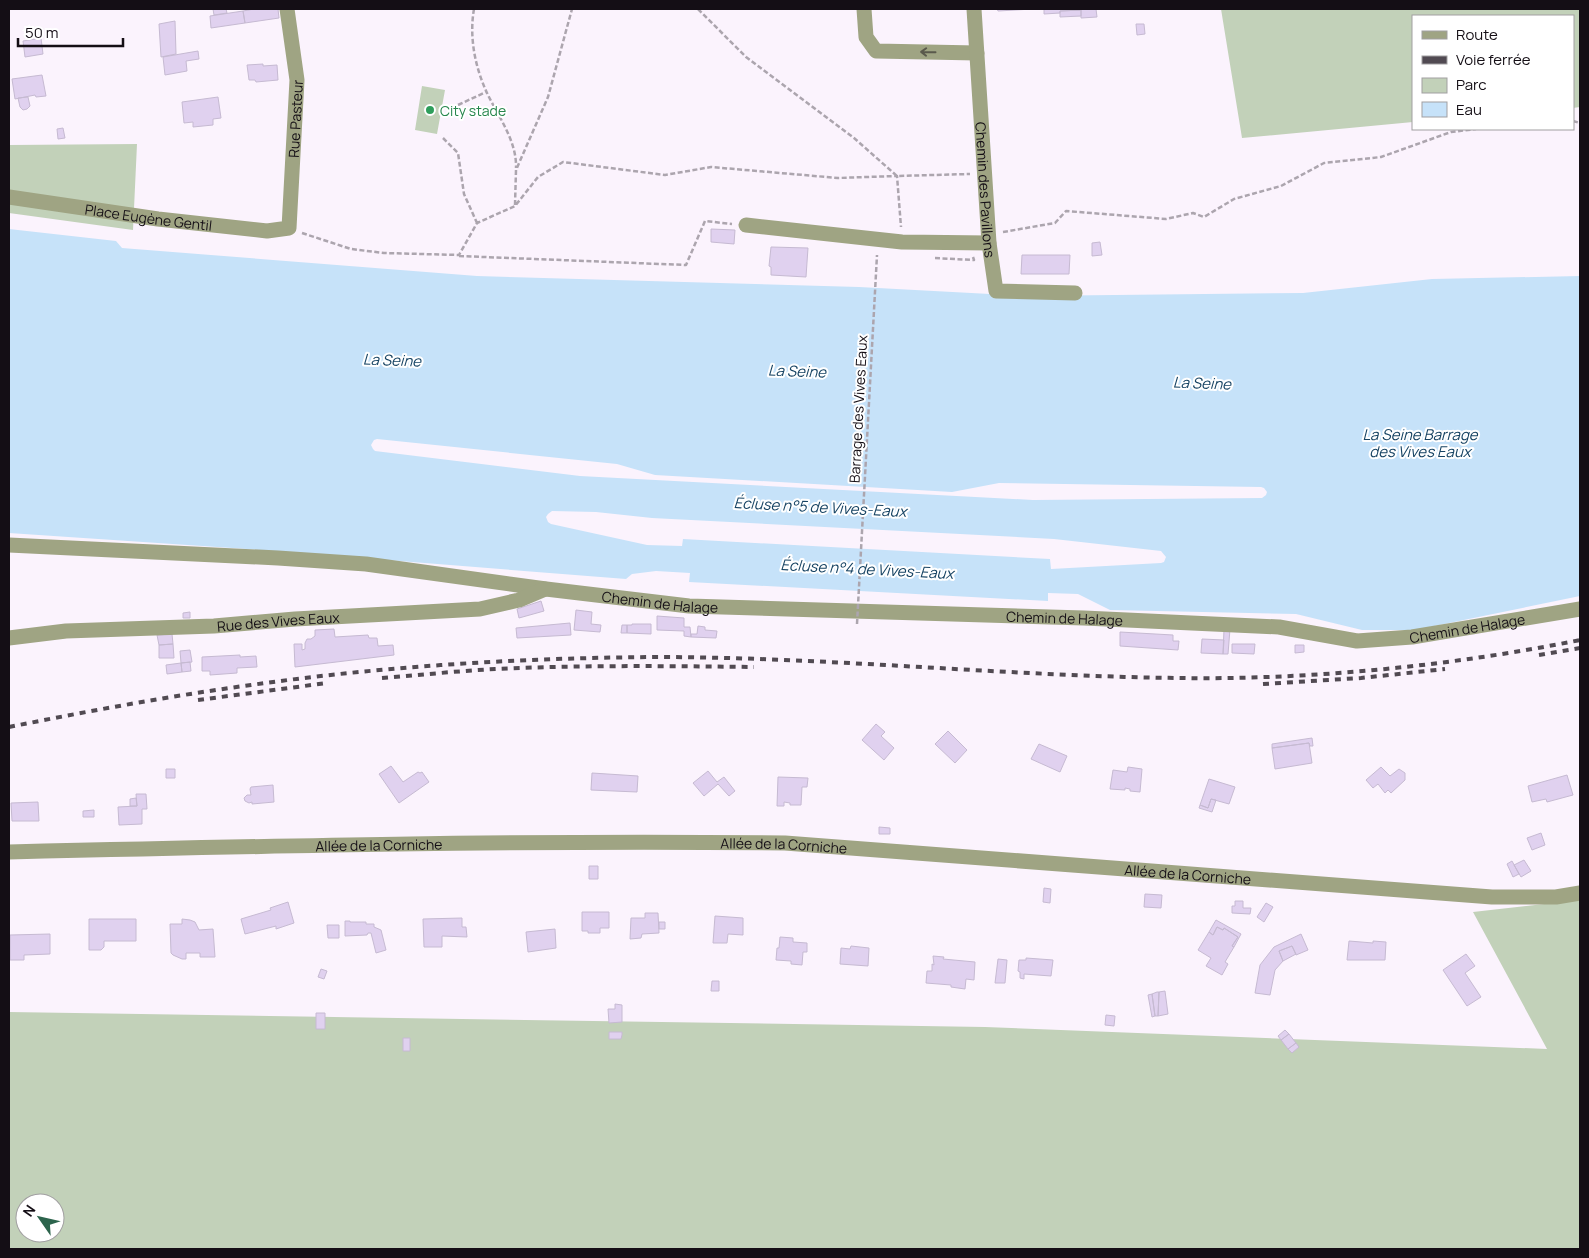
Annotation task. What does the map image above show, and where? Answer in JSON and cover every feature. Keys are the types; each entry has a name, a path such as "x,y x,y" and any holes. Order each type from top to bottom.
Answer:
{"street":[{"name":"Rue Pasteur","path":"287,9 297,80 289,228"},
{"path":"864,9 866,37 876,51 977,53"},
{"name":"Chemin des Pavillons","path":"974,9 989,238 996,291 1075,293"},
{"name":"Place Eugène Gentil","path":"9,198 158,219 267,231 289,228"},
{"path":"746,225 902,242 989,238"},
{"name":"Chemin de Halage","path":"9,545 366,564 546,589 689,606 1074,618 1279,627 1356,641 1412,637 1580,609"},
{"name":"Rue des Vives Eaux","path":"9,638 66,631 214,626 295,619 480,609 519,600 546,589"},
{"name":"Allée de la Corniche","path":"9,852 292,845 785,843 1492,897 1556,897 1580,893"}],"path":[{"path":"474,9 472,37 476,61 486,92 499,115 516,158 515,206"},
{"path":"516,170 548,97 572,9"},
{"path":"698,9 746,57 854,138 897,176 902,242"},
{"path":"458,105 486,92"},
{"path":"989,238 1056,223 1066,211 1166,219 1193,213 1204,216 1234,198 1281,186 1324,163 1381,157 1451,132 1468,130"},
{"path":"443,138 458,153 464,194 478,223"},
{"path":"459,256 478,223 515,206 538,177 562,162 665,176 711,167 838,178 985,174"},
{"path":"289,228 351,249 384,253 686,265 705,221 746,225"},
{"name":"Barrage des Vives Eaux","path":"857,624 877,255"}],"green space":[{"path":"1221,9 1580,9 1580,107 1574,108 1574,15 1412,15 1412,122 1242,138"},
{"name":"City stade","path":"422,86 445,90 437,134 415,130"},
{"path":"137,144 133,230 9,213 9,145"},
{"path":"1580,900 1580,1249 9,1249 9,1012 985,1027 1547,1049 1473,912"}],"water":[{"name":"La Seine Barrage des Vives Eaux","path":"9,229 116,241 122,248 477,276 859,287 1025,296 1303,293 1432,279 1580,276 1580,596 1415,630 1362,630 1296,614 1110,610 1078,594 1048,593 1048,601 689,582 690,573 656,571 632,574 626,579 247,549 9,533","holes":["377,439 617,464 655,475 952,492 999,483 1261,487 1267,492 1262,498 1033,500 580,476 375,451 371,445","552,511 1054,539 1161,551 1166,557 1164,562 1161,563 1051,569 1050,559 683,539 682,546 647,545 551,524 546,517"]}],"building":[{"path":"213,9 226,9 227,13 214,15"},
{"path":"278,9 279,18 245,23 243,11"},
{"path":"997,9 1033,9 998,11"},
{"path":"1044,9 1081,9 1081,10 1044,14"},
{"path":"1081,9 1096,9 1097,17 1081,18"},
{"path":"1081,10 1081,16 1060,17 1060,11"},
{"path":"243,11 245,23 211,28 210,16"},
{"path":"175,21 176,54 161,57 159,24"},
{"path":"1136,24 1144,24 1145,34 1137,35"},
{"path":"41,38 43,54 25,57 23,41"},
{"path":"198,51 199,59 186,61 187,71 165,75 163,57"},
{"path":"263,64 263,66 277,65 278,80 256,82 255,80 249,80 247,65"},
{"path":"42,75 46,96 36,97 35,95 15,99 12,79"},
{"path":"28,97 30,106 23,110 20,107 18,98"},
{"path":"218,97 221,118 213,119 213,125 193,127 193,122 184,123 182,102"},
{"path":"63,128 65,138 58,139 57,129"},
{"path":"711,229 735,230 734,244 711,242"},
{"path":"1100,242 1102,255 1092,256 1092,243"},
{"path":"771,247 808,248 806,277 771,275 771,267 769,266"},
{"path":"1022,255 1070,255 1069,274 1021,274"},
{"path":"541,601 544,611 519,618 517,609"},
{"path":"576,610 592,612 591,624 601,625 600,632 574,630"},
{"path":"190,612 190,618 183,618 183,613"},
{"path":"657,616 684,618 684,627 690,627 691,637 684,636 684,631 657,630"},
{"path":"570,623 571,635 517,638 516,628"},
{"path":"651,624 651,634 627,633 627,625"},
{"path":"622,625 627,625 627,633 621,633"},
{"path":"698,626 705,627 705,630 717,631 716,638 691,637 691,634 697,634"},
{"path":"334,629 335,637 368,635 369,638 377,638 378,646 393,645 394,655 295,667 294,644 302,644 302,650 305,649 307,639 315,636 315,630"},
{"path":"1224,629 1230,629 1228,654 1223,654"},
{"path":"1120,632 1173,635 1173,641 1179,641 1178,650 1120,646"},
{"path":"172,634 173,644 159,645 157,635"},
{"path":"1202,639 1224,640 1223,654 1201,653"},
{"path":"173,644 174,658 159,658 159,645"},
{"path":"1232,644 1255,644 1254,654 1232,653"},
{"path":"1295,645 1304,645 1304,652 1295,653"},
{"path":"190,650 192,662 181,663 180,651"},
{"path":"240,655 240,657 256,656 257,667 237,668 237,673 210,675 210,671 202,671 202,657"},
{"path":"190,662 191,671 182,672 181,663"},
{"path":"181,663 182,672 167,674 166,665"},
{"path":"876,724 885,732 881,736 894,748 884,760 862,740"},
{"path":"948,731 967,750 955,763 935,744"},
{"path":"1312,738 1313,746 1310,746 1309,743 1272,748 1272,744"},
{"path":"1309,743 1312,763 1275,769 1272,748"},
{"path":"1039,744 1067,756 1060,772 1031,759"},
{"path":"391,766 403,782 418,772 422,772 429,782 399,803 379,774"},
{"path":"1128,767 1142,769 1140,792 1130,791 1130,789 1125,788 1125,790 1110,789 1113,770 1127,772"},
{"path":"1381,767 1390,776 1399,769 1405,773 1405,780 1391,793 1388,790 1385,793 1378,784 1373,788 1366,780"},
{"path":"166,769 175,769 175,778 166,778"},
{"path":"708,771 717,782 724,777 735,791 729,796 718,784 704,796 693,783"},
{"path":"592,773 638,776 637,792 591,790"},
{"path":"1567,775 1573,795 1547,802 1546,799 1532,802 1528,786"},
{"path":"778,777 808,778 807,787 802,787 801,805 790,805 790,803 784,802 784,806 777,806"},
{"path":"1209,779 1235,787 1229,804 1211,799 1208,808 1200,805"},
{"path":"273,785 274,802 252,804 252,802 245,801 244,798 247,795 251,795 251,787"},
{"path":"136,794 146,794 147,809 142,809 142,824 119,825 118,807 137,806"},
{"path":"136,798 137,806 130,806 130,799"},
{"path":"1211,799 1216,800 1212,812 1199,808 1200,805 1208,808"},
{"path":"38,802 39,821 12,821 11,803"},
{"path":"94,810 94,817 83,817 83,811"},
{"path":"879,827 890,828 890,834 879,834"},
{"path":"1541,833 1545,845 1532,850 1527,838"},
{"path":"1524,860 1531,871 1521,877 1514,865"},
{"path":"1512,861 1519,874 1513,877 1507,864"},
{"path":"589,866 598,866 598,879 589,879"},
{"path":"1044,888 1051,889 1050,903 1043,902"},
{"path":"1145,894 1162,895 1161,908 1144,907"},
{"path":"1235,901 1243,901 1243,908 1251,908 1250,914 1232,913 1232,906 1235,906"},
{"path":"288,902 294,923 276,929 276,926 245,934 241,919 271,910 270,908"},
{"path":"1266,903 1273,907 1264,922 1257,917"},
{"path":"582,912 609,912 609,928 600,928 600,933 582,931"},
{"path":"645,913 658,913 659,933 642,934 641,938 630,939 631,918 645,918"},
{"path":"715,916 743,918 743,935 728,934 727,943 713,943"},
{"path":"462,918 462,927 466,927 467,937 442,936 442,947 424,947 423,919"},
{"path":"89,919 136,919 136,941 104,941 104,947 101,950 89,950"},
{"path":"182,919 195,922 199,930 213,929 215,957 200,957 200,953 186,953 186,959 182,959 171,953 170,924 182,924"},
{"path":"1216,920 1241,934 1234,947 1232,946 1238,937 1224,928 1223,930 1217,927 1213,935 1209,932"},
{"path":"345,921 374,924 374,927 381,930 386,950 376,953 371,933 367,935 345,936"},
{"path":"659,922 665,922 665,929 659,929"},
{"path":"327,925 339,925 339,938 328,938"},
{"path":"1217,927 1223,930 1224,928 1238,937 1225,962 1228,964 1222,975 1206,966 1211,958 1198,950 1209,932 1213,935"},
{"path":"555,929 556,948 528,952 526,932"},
{"path":"50,934 50,954 24,955 24,960 10,960 10,935"},
{"path":"1301,934 1308,950 1296,955 1292,946 1279,951 1283,961 1275,970 1270,995 1255,993 1260,965 1274,947"},
{"path":"780,937 793,938 793,942 807,943 807,952 803,952 802,965 791,964 791,961 776,960"},
{"path":"1349,941 1386,942 1385,960 1347,960"},
{"path":"851,946 869,948 868,966 840,964 841,948 850,949"},
{"path":"1292,946 1296,954 1283,961 1279,951"},
{"path":"1466,954 1475,966 1465,973 1481,997 1467,1006 1443,970"},
{"path":"933,956 944,957 943,959 975,962 974,980 966,979 965,989 951,987 951,985 926,983 927,971 932,971 932,964 934,965"},
{"path":"1026,958 1053,960 1051,976 1024,974 1024,979 1020,978 1020,972 1018,971 1019,960 1026,960"},
{"path":"998,959 1007,960 1005,983 995,983"},
{"path":"321,969 327,971 324,979 318,977"},
{"path":"712,981 719,981 719,991 711,991"},
{"path":"1165,991 1168,1014 1158,1016 1159,992"},
{"path":"1159,992 1158,1016 1155,1016 1152,994"},
{"path":"1152,994 1155,1016 1152,1017 1148,995"},
{"path":"615,1004 622,1005 622,1022 609,1023 608,1009 615,1009"},
{"path":"316,1013 325,1013 325,1029 316,1029"},
{"path":"1106,1015 1115,1016 1114,1026 1105,1025"},
{"path":"1285,1030 1289,1034 1281,1040 1278,1036"},
{"path":"609,1032 622,1032 621,1039 609,1039"},
{"path":"1289,1034 1296,1043 1288,1049 1281,1040"},
{"path":"403,1038 410,1038 410,1051 403,1051"},
{"path":"1296,1043 1299,1047 1292,1053 1288,1049"}],"railway":[{"path":"9,727 130,704 301,678 503,661 655,657 720,658 1112,677 1228,678 1278,677 1380,670 1481,657 1580,640"},
{"path":"1539,655 1580,648"},
{"path":"382,678 528,668 625,666 754,667"},
{"path":"1263,684 1361,678 1445,669"},
{"path":"198,700 327,683"}],"place":[{"name":"City stade","path":"430,110"}],"water label":[{"name":"La Seine","path":"392,360"},
{"name":"La Seine","path":"797,371"},
{"name":"La Seine","path":"1202,383"},
{"name":"Écluse n°5 de Vives-Eaux","path":"820,507"},
{"name":"Écluse n°4 de Vives-Eaux","path":"867,569"}]}
